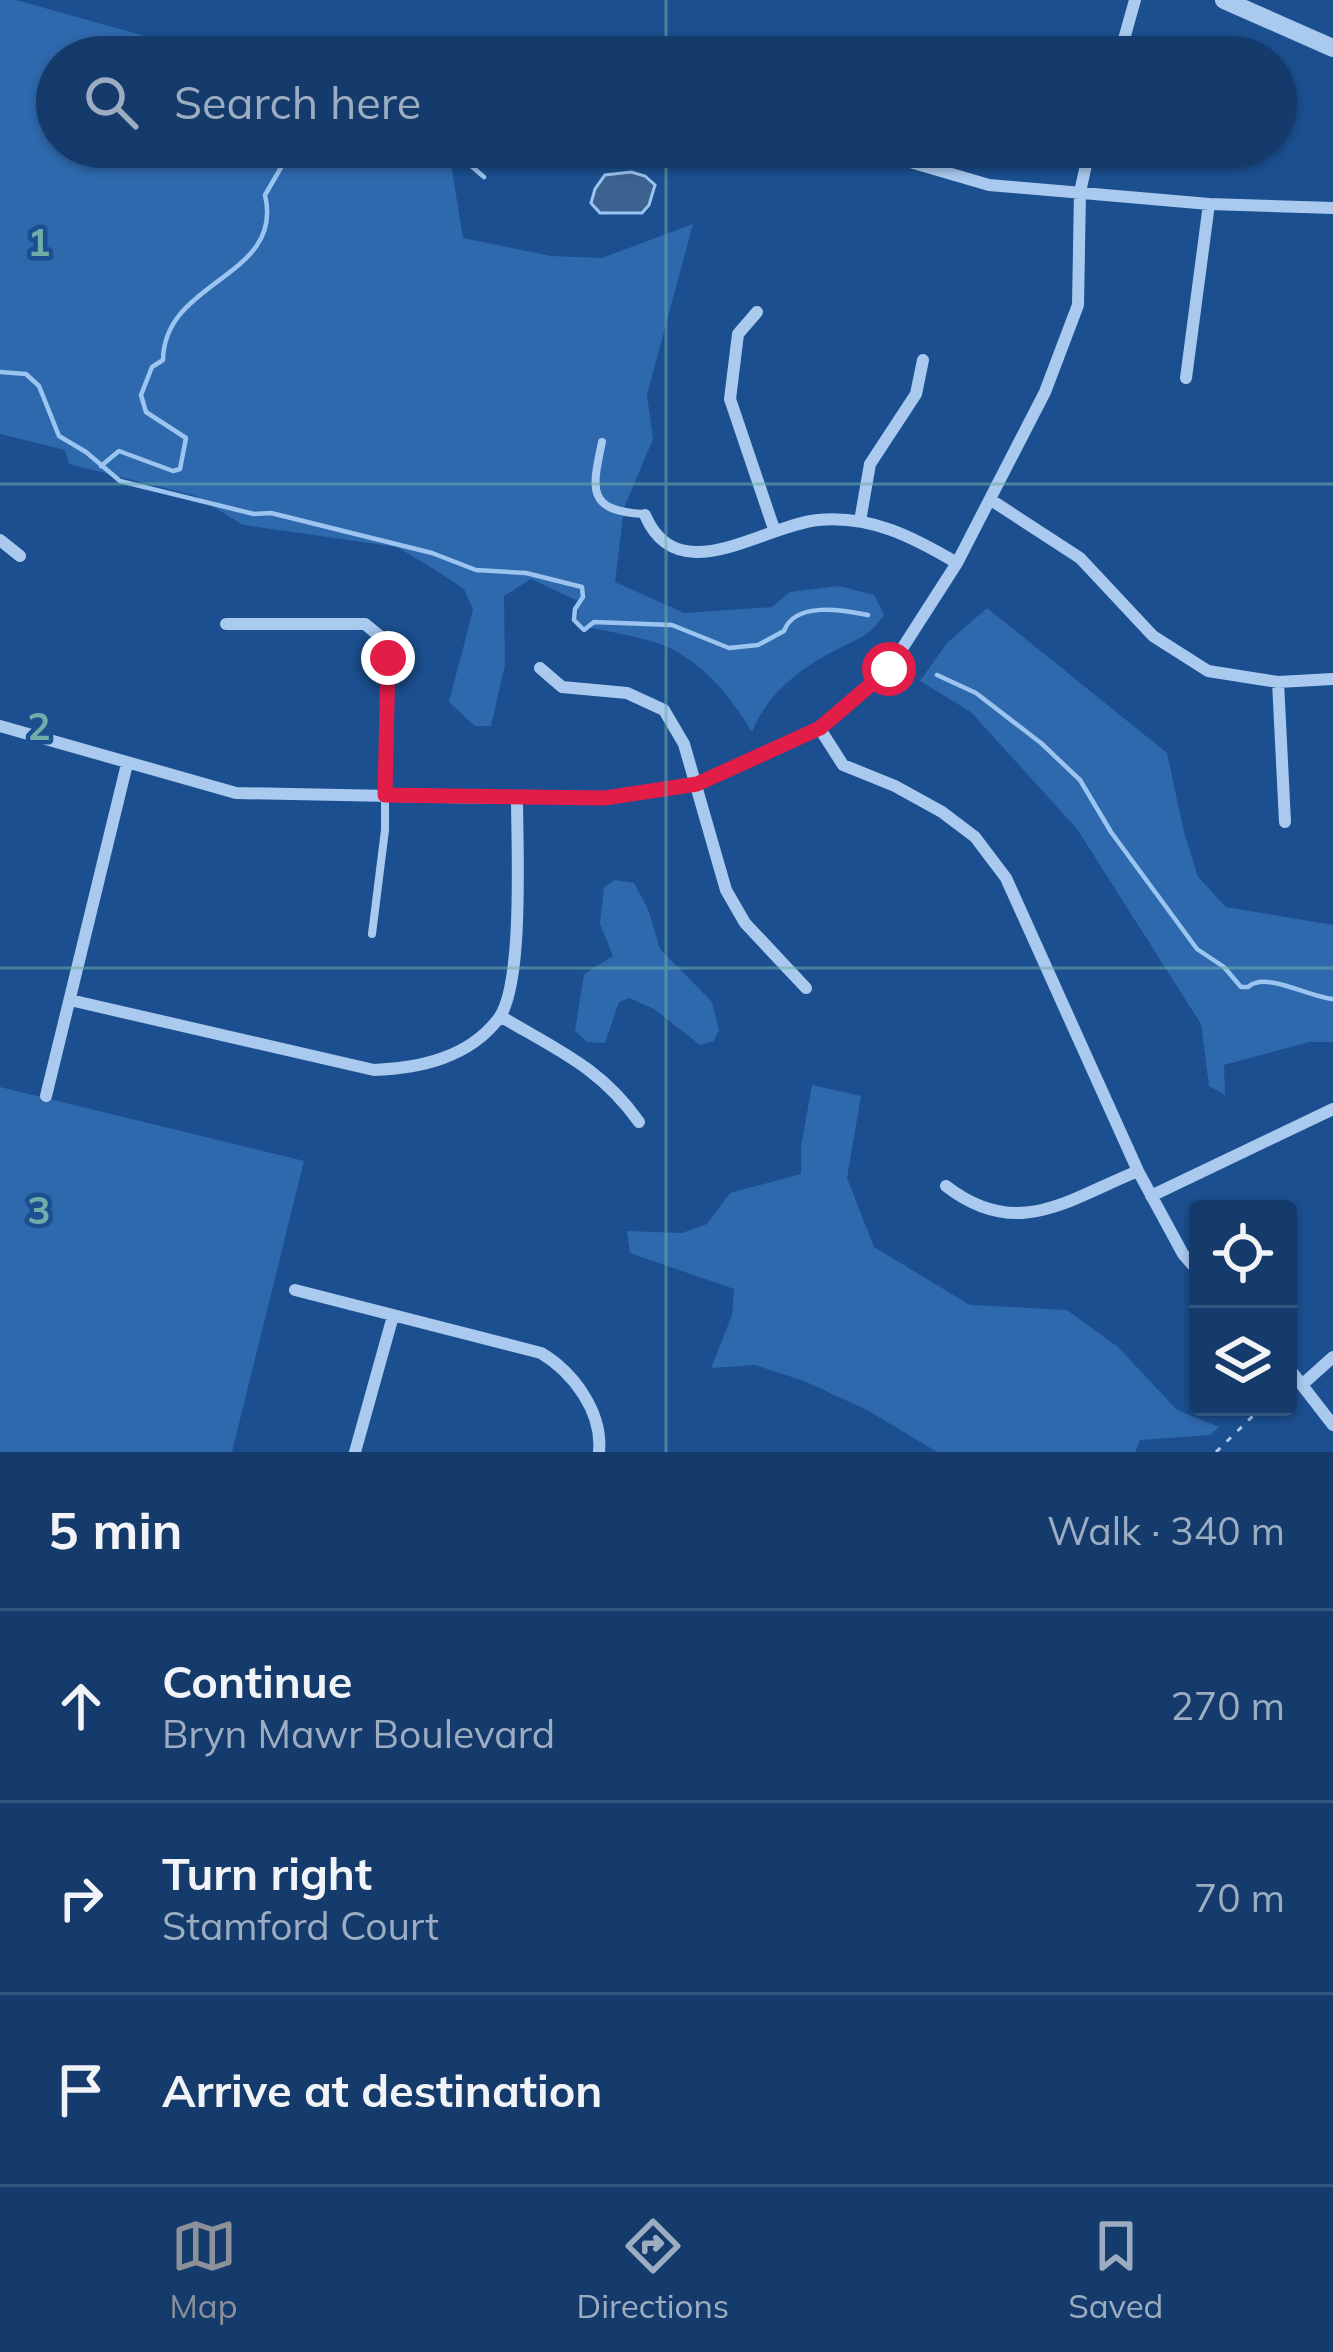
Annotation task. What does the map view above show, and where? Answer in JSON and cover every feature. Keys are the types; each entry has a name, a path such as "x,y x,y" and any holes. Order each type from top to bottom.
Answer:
{"street":[{"path":"1125,36 1135,0"},
{"path":"1224,0 1333,48"},
{"path":"930,168 988,185 1209,204 1333,208"},
{"path":"0,726 236,793 605,798 697,784 820,728 889,669 957,563 1045,392 1078,305 1080,192 1085,168"},
{"path":"1186,378 1209,204"},
{"path":"757,312 738,334 730,399 774,529"},
{"path":"860,521 871,464 916,394 923,360"},
{"path":"991,500 1080,558 1153,636 1208,671 1279,682 1333,679"},
{"path":"645,514 653,532 666,544 688,553 713,553 774,529 818,520 860,521 913,537 957,563"},
{"path":"0,540 20,556"},
{"path":"226,624 365,624 382,638 388,658 385,795"},
{"path":"540,668 562,687 627,693 664,710 684,744 726,890 746,923 806,988"},
{"path":"1279,682 1285,822"},
{"path":"820,728 843,765 941,812 974,837 1006,878 1138,1171 1189,1260"},
{"path":"46,1096 127,764"},
{"path":"70,1000 374,1070 416,1069 454,1055 500,1016 516,955 517,797"},
{"path":"500,1016 592,1070 617,1091 640,1122"},
{"path":"1151,1196 1333,1109"},
{"path":"946,1186 967,1203 994,1213 1031,1215 1138,1171"},
{"path":"295,1290 541,1353 561,1365 582,1390 600,1439 598,1452"},
{"path":"356,1452 393,1316"},
{"path":"1304,1383 1333,1357"},
{"path":"1297,1376 1333,1425"}],"lane":[{"path":"602,442 593,484 596,497 608,508 645,514"},
{"path":"372,934 385,795"}],"path":[{"path":"1216,1452 1253,1416"}],"shaded area":[{"path":"0,0 16,0 145,36 36,36 36,168 452,168 463,238 551,256 602,258 693,224 647,395 653,439 624,508 615,582 684,613 772,607 790,592 839,586 874,595 884,615 865,635 788,682 767,705 752,732 725,693 690,660 653,642 577,624 578,601 531,579 504,596 505,665 491,726 475,726 449,702 473,610 464,589 437,571 397,547 243,525 196,496 69,464 65,450 0,434"},
{"path":"631,172 655,185 649,205 642,213 600,213 591,203 605,175"},
{"path":"987,608 1167,753 1198,877 1226,907 1333,925 1333,1042 1309,1042 1224,1065 1225,1095 1209,1086 1201,1024 1077,829 971,712 920,681 947,643"},
{"path":"615,880 634,883 660,949 712,1002 719,1030 714,1041 700,1045 654,1009 629,998 619,1002 605,1043 587,1042 575,1031 584,974 613,956 600,924 604,887"},
{"path":"812,1085 861,1096 847,1178 874,1247 970,1305 1067,1310 1118,1347 1177,1410 1219,1427 1210,1435 1140,1440 1135,1452 937,1452 867,1410 804,1381 755,1365 711,1368 732,1315 734,1289 630,1253 627,1231 682,1233 707,1224 730,1193 801,1174"},
{"path":"0,1087 304,1161 232,1452 0,1452"}],"waterway":[{"path":"101,466 119,451 173,471 180,469 186,438 146,412 141,395 152,367 163,360 168,333 182,312 258,244 266,223 265,195 281,168"},
{"path":"474,168 484,177"},
{"path":"0,372 26,374 39,386 59,436 120,481 432,553 476,570 526,573 582,587 574,620 584,630 594,622 672,625 729,648 758,645 809,611 868,615"},
{"path":"937,675 976,693 1080,780 1111,832 1197,949 1224,967 1241,987 1276,983 1333,999"}],"route":[{"path":"388,658 385,795 490,798 605,798 697,784 820,728 889,669"}]}
